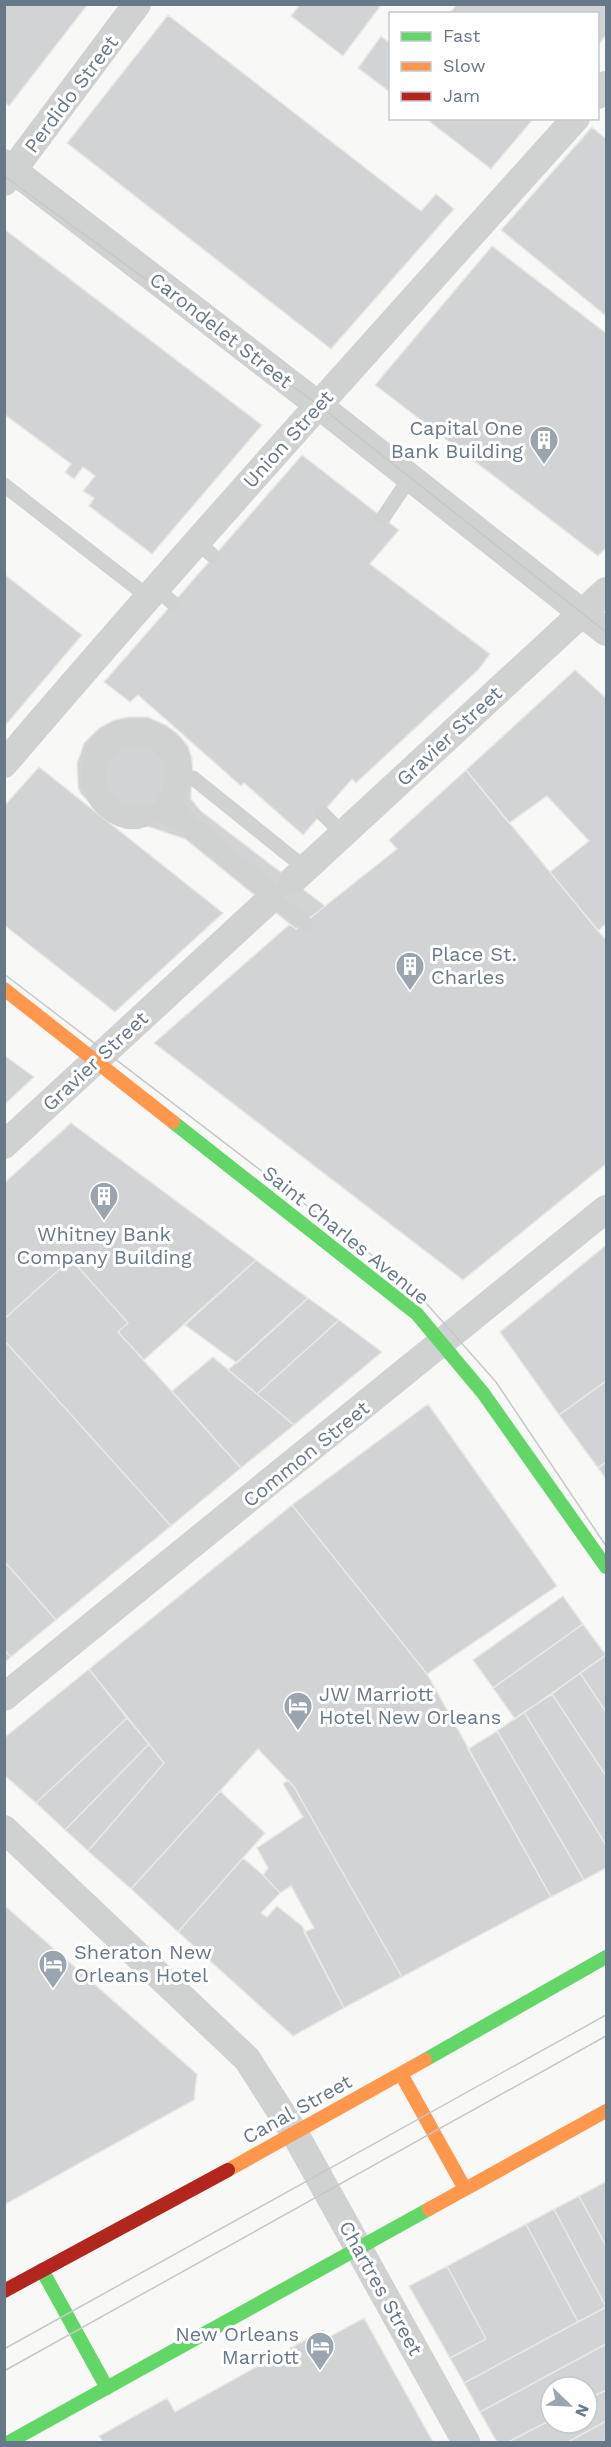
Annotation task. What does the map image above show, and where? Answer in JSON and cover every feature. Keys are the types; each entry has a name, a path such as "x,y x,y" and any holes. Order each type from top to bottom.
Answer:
{"main road":[{"name":"Saint Charles Avenue","path":"4,989 417,1314 483,1393 606,1567"},
{"name":"Canal Street","path":"4,2291 295,2134 606,1957"},
{"path":"401,2074 465,2189"},
{"path":"9,2442 606,2111"},
{"path":"42,2270 107,2388"}],"street":[{"name":"Perdido Street","path":"8,172 137,4"},
{"name":"Union Street","path":"4,764 158,596 205,549 318,404 574,120"},
{"name":"Carondelet Street","path":"8,172 318,404 409,478 584,612 606,632"},
{"name":"Gravier Street","path":"4,1145 606,591"},
{"name":"Common Street","path":"4,1697 606,1209"},
{"name":"Chartres Street","path":"4,1829 248,2060 295,2134 466,2442"}],"lane":[{"path":"383,518 409,478"},
{"path":"4,485 158,596"},
{"path":"128,726 141,726 165,734 174,743 183,762 184,782 172,798 158,811 140,822 123,820 112,815 95,798 89,784 90,759 100,742 117,729 128,726"},
{"path":"285,887 185,818 172,798 172,766 162,749 154,743 136,738 127,739 116,744 103,760 99,769 101,790 114,806 132,813 148,811 169,817 304,923"},
{"path":"193,778 285,887"},
{"path":"322,813 343,834"}],"building":[{"path":"4,4 88,4 9,106 4,102"},
{"path":"300,4 382,4 343,56 291,16"},
{"path":"457,4 606,4 606,35 599,45 599,12 451,12"},
{"path":"168,15 421,211 436,194 454,209 331,349 67,143"},
{"path":"381,36 389,42 389,91 358,68"},
{"path":"428,120 532,120 491,169"},
{"path":"592,127 606,139 606,316 501,230"},
{"path":"4,229 262,425 152,554 89,506 94,498 83,491 95,476 83,467 74,479 65,472 71,464 4,414"},
{"name":"Capital One Bank Building","path":"492,246 606,333 606,548 598,556 375,385"},
{"path":"302,455 399,530 370,564 490,654 479,669 356,783 352,779 303,835 244,783 241,786 138,695 130,702 104,682"},
{"path":"4,574 82,635 4,727"},
{"path":"575,670 606,698 606,924 598,931 550,872 589,841 547,796 509,823 466,770"},
{"path":"148,717 166,725 179,735 188,746 192,758 191,799 201,811 325,906 296,929 185,839 96,809 78,788 77,763 84,743 99,728 114,720"},
{"path":"39,767 223,913 115,1012 4,925 4,806"},
{"name":"Place St. Charles","path":"466,770 606,940 606,1164 463,1280 154,1043 290,924 296,929 397,849 389,840"},
{"path":"4,1055 34,1077 4,1105"},
{"name":"Whitney Bank Company Building","path":"71,1123 256,1260 144,1360 118,1332 128,1323 71,1259 4,1319 4,1183"},
{"path":"606,1245 606,1381 559,1415 500,1332"},
{"path":"71,1259 128,1323 118,1332 241,1468 171,1526 4,1340 4,1319"},
{"path":"256,1260 308,1298 237,1363 185,1325"},
{"path":"308,1298 339,1320 257,1394 228,1370"},
{"path":"339,1320 382,1352 294,1425 257,1394"},
{"path":"4,1340 171,1526 56,1620 4,1561"},
{"path":"213,1357 294,1425 241,1468 172,1391"},
{"path":"606,1381 606,1462 598,1468 559,1415"},
{"path":"428,1404 557,1586 427,1674 292,1505"},
{"path":"606,1462 606,1479 598,1468"},
{"name":"JW Marriott Hotel New Orleans","path":"292,1505 427,1674 551,1897 402,1977 294,1787 258,1749 131,1889 88,1851 164,1763 89,1669"},
{"path":"4,1561 56,1620 11,1657 4,1650"},
{"path":"563,1596 583,1624 493,1688 473,1660"},
{"path":"583,1624 606,1655 515,1719 493,1688"},
{"path":"4,1650 11,1657 4,1663"},
{"path":"606,1655 606,1712 580,1673"},
{"path":"89,1669 127,1718 36,1803 4,1775 4,1738"},
{"path":"580,1673 606,1712 606,1776 552,1694"},
{"path":"552,1694 606,1776 606,1845 524,1712"},
{"path":"524,1712 606,1845 606,1868 584,1880 497,1731"},
{"path":"127,1718 149,1744 65,1830 36,1803"},
{"path":"497,1731 584,1880 551,1897 468,1749"},
{"path":"149,1744 164,1763 88,1851 65,1830"},
{"path":"288,1780 402,1977 344,2008 304,1932 314,1928 291,1886 280,1893 263,1875 268,1868 257,1848 303,1817 283,1784"},
{"path":"220,1791 265,1833 178,1932 131,1889"},
{"path":"243,1858 280,1893 261,1913 267,1917 277,1906 302,1926 344,2008 293,2036 178,1932"},
{"name":"Sheraton New Orleans Hotel","path":"4,1905 197,2074 194,2100 4,2205"},
{"path":"605,2182 606,2184 606,2246 579,2196"},
{"path":"579,2196 606,2246 606,2307 554,2209"},
{"path":"554,2209 606,2307 578,2322 526,2224"},
{"path":"526,2224 578,2322 464,2383 450,2358 486,2339 447,2266"},
{"path":"447,2266 486,2339 450,2358 409,2286"},
{"path":"606,2307 606,2344 549,2375 539,2375 539,2380 480,2412 464,2383"},
{"name":"New Orleans Marriott","path":"364,2318 433,2442 103,2442 99,2436 167,2398 175,2412 323,2330 327,2338"},
{"path":"606,2344 606,2390 599,2394 599,2375 549,2375"},
{"path":"539,2380 539,2426 508,2442 497,2442 480,2412"},
{"path":"606,2390 606,2421 599,2425 599,2394"},
{"path":"606,2421 606,2442 568,2442 581,2435 599,2435 599,2425"},
{"path":"539,2426 539,2435 581,2435 568,2442 508,2442"}],"tram line":[{"path":"4,176 317,404 606,632"},
{"path":"4,974 378,1260 426,1303 496,1382 606,1546"},
{"path":"4,2349 606,2015"},
{"path":"4,2371 606,2036"}],"traffic: fast":[{"path":"173,1122 417,1314 483,1393 606,1567"},
{"path":"425,2060 606,1957"},
{"path":"9,2442 429,2209"},
{"path":"42,2270 107,2388"}],"traffic: slow":[{"path":"4,989 173,1122"},
{"path":"228,2170 425,2060"},
{"path":"401,2074 465,2189"},
{"path":"429,2209 606,2111"}],"traffic: jam":[{"path":"4,2291 228,2170"}],"place":[{"name":"Capital One Bank Building","path":"544,466"},
{"name":"Place St. Charles","path":"410,992"},
{"name":"Whitney Bank Company Building","path":"104,1222"},
{"name":"JW Marriott Hotel New Orleans","path":"298,1732"},
{"name":"Sheraton New Orleans Hotel","path":"53,1990"},
{"name":"New Orleans Marriott","path":"320,2372"}]}
